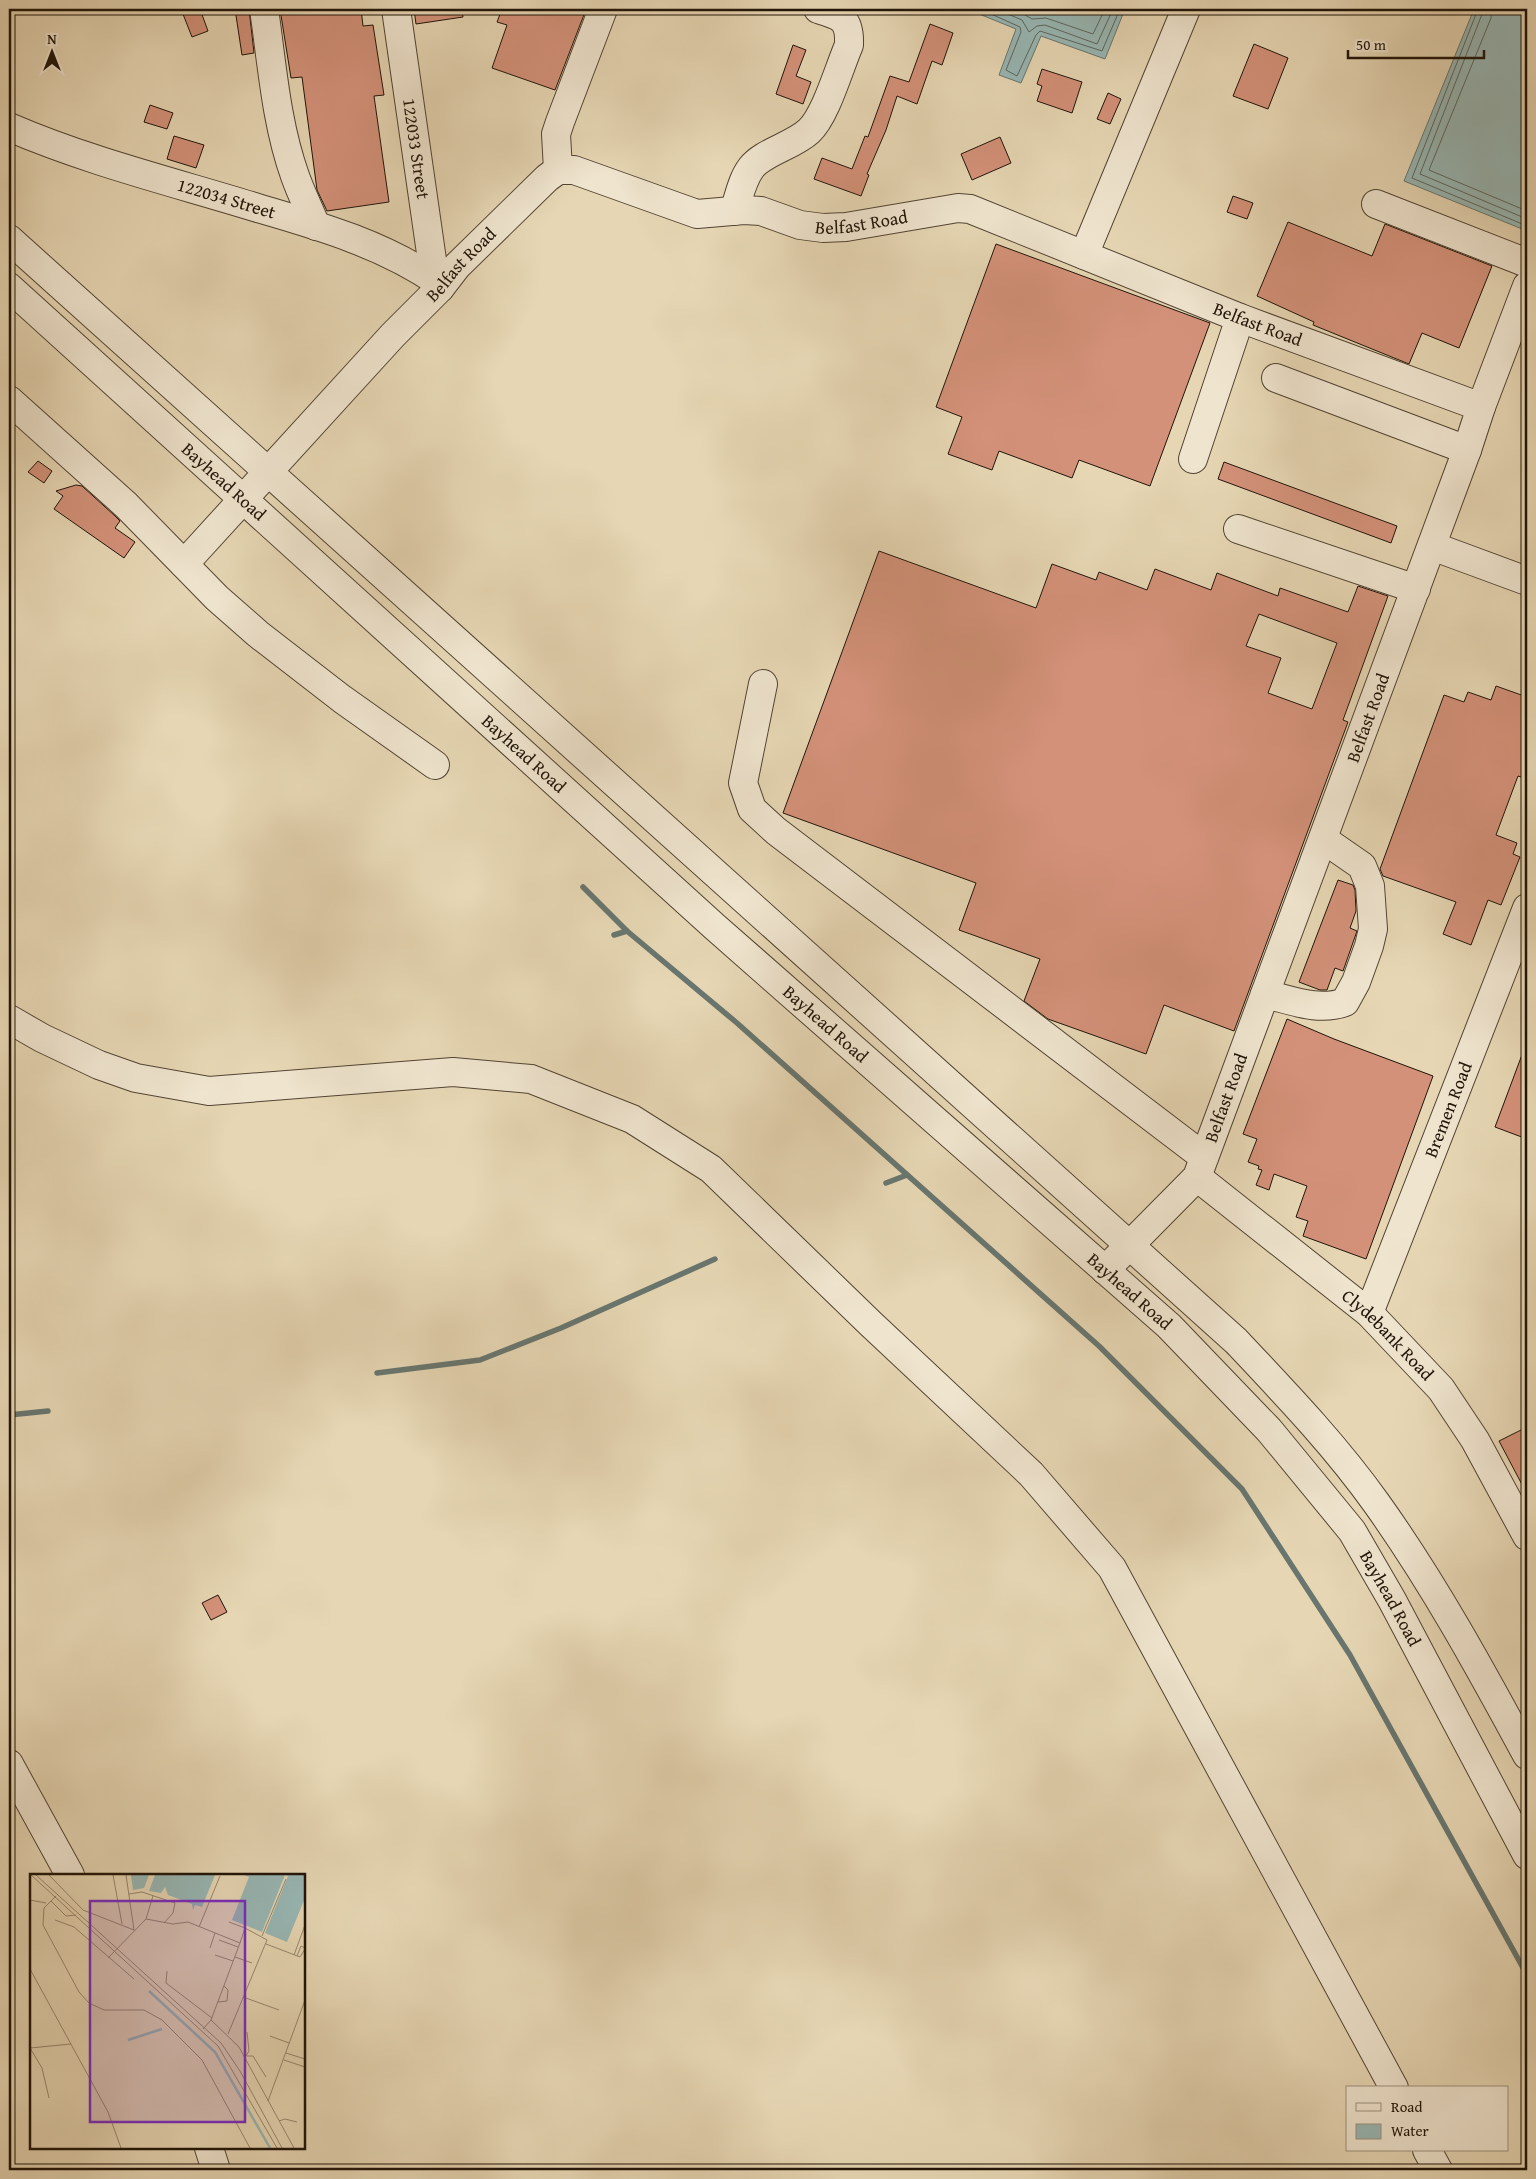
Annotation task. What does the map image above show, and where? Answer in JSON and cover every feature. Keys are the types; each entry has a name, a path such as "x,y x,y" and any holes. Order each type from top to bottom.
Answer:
{"street":[{"path":"264,9 280,120 288,154 295,178 316,226"},
{"name":"122033 Street","path":"396,9 432,260 439,285"},
{"path":"558,170 556,148 558,128 603,9"},
{"path":"734,211 746,175 752,167 760,160 809,131 819,119 848,44 849,31 846,23 838,16 818,9"},
{"path":"1084,255 1186,9"},
{"name":"122034 Street","path":"9,127 84,155 316,226 385,250 412,264 439,285"},
{"name":"Belfast Road","path":"184,564 457,266 533,191 558,170 574,170 697,214 761,211 800,225 823,228 846,227 966,208 1240,318 1481,407 1432,546 1201,1167 1106,1270"},
{"path":"1376,204 1527,262"},
{"name":"Bayhead Road","path":"9,239 1236,1341 1293,1401 1376,1503 1419,1566 1486,1680 1527,1755"},
{"path":"1481,407 1527,286"},
{"name":"Bayhead Road","path":"9,287 715,926 1168,1326 1269,1430 1352,1531 1392,1600 1527,1855"},
{"path":"1193,460 1240,318"},
{"path":"1276,378 1467,450"},
{"path":"9,400 126,505 217,598 284,656 436,765"},
{"path":"1238,529 1416,588"},
{"path":"1432,546 1527,581"},
{"name":"Clydebank Road","path":"763,684 743,783 752,809 776,831 1201,1167 1368,1313 1441,1389 1475,1440 1526,1532"},
{"path":"1265,994 1322,1007 1335,1006 1345,1002 1360,973 1373,929 1368,879 1362,866 1323,838"},
{"name":"Bremen Road","path":"1368,1313 1521,944 1527,908"},
{"path":"9,1019 42,1038 90,1061 136,1078 209,1091 453,1072 531,1079 632,1119 711,1169 871,1324 1031,1474 1112,1568 1316,1940 1393,2086"},
{"path":"9,1764 69,1874"},
{"path":"209,2149 216,2170"},
{"path":"1428,2152 1438,2170"}],"water":[{"path":"967,9 1125,9 1105,59 1041,36 1021,83 999,75 1016,29"},
{"path":"1474,9 1527,9 1527,231 1404,181"}],"building":[{"path":"181,9 200,9 208,31 192,37"},
{"path":"235,9 249,9 254,53 242,55"},
{"path":"280,9 361,9 363,26 373,25 384,95 374,96 389,202 327,211 317,190 302,77 291,78"},
{"path":"414,9 462,9 463,17 416,24"},
{"path":"502,9 577,9 585,12 555,90 492,68 507,25 497,22"},
{"path":"930,24 953,33 942,65 932,61 917,104 897,96 886,130 867,174 869,175 861,196 814,179 822,158 852,169 865,136 868,137 890,76 909,82"},
{"path":"1254,44 1288,58 1268,109 1233,96"},
{"path":"793,45 806,50 796,76 811,82 803,104 776,94"},
{"path":"1042,69 1082,82 1072,113 1037,101 1042,86 1037,84"},
{"path":"1108,93 1121,99 1110,124 1097,119"},
{"path":"150,105 173,113 167,129 144,122"},
{"path":"174,136 204,145 196,168 167,159"},
{"path":"1000,137 1011,163 972,180 961,154"},
{"path":"1233,196 1253,203 1247,219 1227,212"},
{"path":"1288,222 1372,256 1385,224 1492,266 1459,348 1422,333 1409,364 1313,325 1314,322 1257,296"},
{"path":"996,244 1210,323 1150,486 1079,460 1072,478 999,451 992,470 948,454 962,417 936,407"},
{"path":"38,461 52,471 44,483 28,472"},
{"path":"1224,462 1397,526 1391,543 1218,479"},
{"path":"76,485 82,486 115,516 120,521 115,528 135,542 124,558 54,509 63,496 56,491"},
{"path":"879,551 1036,608 1052,564 1096,580 1099,572 1147,590 1155,569 1211,590 1217,573 1278,596 1280,588 1348,612 1358,586 1388,596 1343,720 1348,722 1234,1031 1164,1005 1146,1054 1048,1019 1024,1001 1040,959 959,930 976,883 783,813","holes":["1259,614 1337,643 1312,709 1268,693 1281,658 1246,646"]},
{"path":"1496,686 1527,697 1527,779 1518,776 1496,835 1517,843 1513,854 1520,857 1501,905 1488,900 1471,945 1443,934 1456,902 1383,876 1380,869 1444,695 1464,702 1468,692 1491,700"},
{"path":"1338,880 1353,885 1355,890 1356,911 1350,928 1357,931 1343,971 1335,968 1327,990 1320,990 1299,982"},
{"path":"1287,1019 1334,1039 1433,1076 1366,1259 1303,1236 1308,1221 1296,1217 1307,1186 1274,1174 1269,1190 1256,1185 1262,1170 1258,1169 1259,1166 1248,1162 1257,1139 1243,1134"},
{"path":"1527,1045 1527,1139 1495,1127"},
{"path":"1527,1427 1527,1494 1499,1441"},
{"path":"218,1595 227,1612 211,1620 202,1603"}],"waterway":[{"path":"583,887 627,931 737,1023 1099,1346 1242,1489 1350,1655 1527,1975"},
{"path":"614,935 627,931"},
{"path":"886,1183 907,1175"},
{"path":"377,1373 480,1360 561,1328 715,1259"},
{"path":"9,1415 48,1411"}]}
